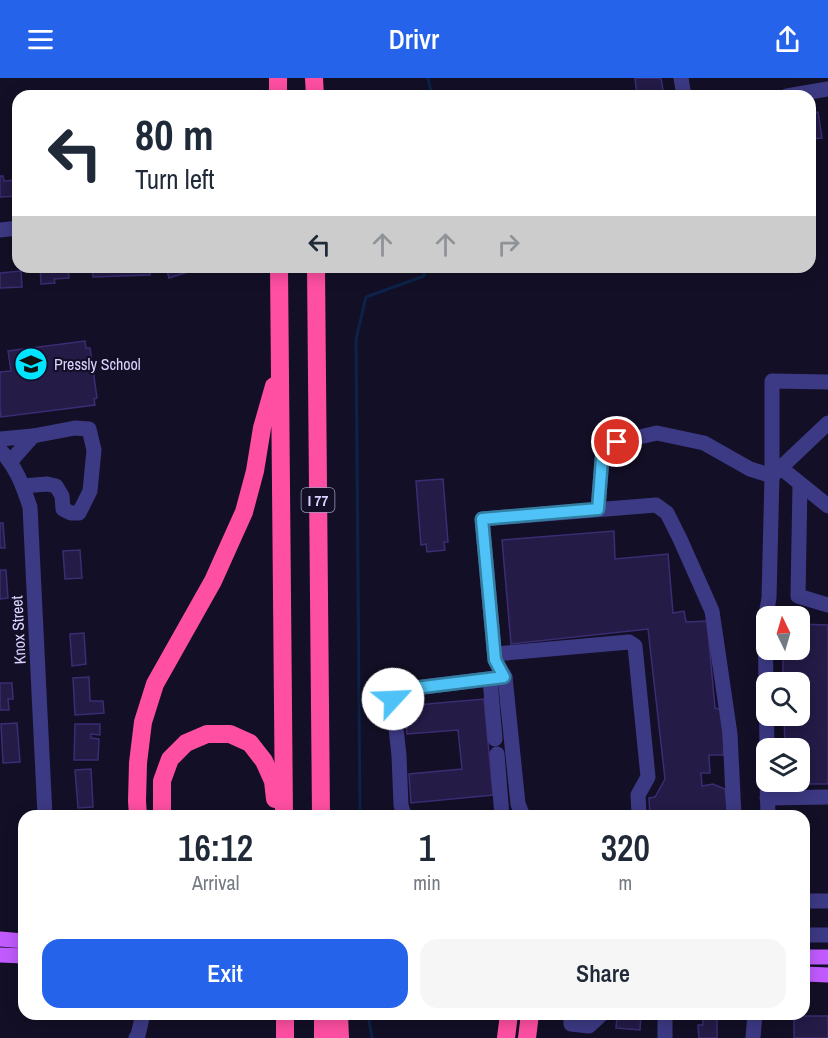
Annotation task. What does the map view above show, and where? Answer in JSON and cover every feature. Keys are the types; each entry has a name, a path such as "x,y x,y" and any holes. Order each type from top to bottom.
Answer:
{"highway":[{"name":"I 77","path":"279,273 284,810"},
{"name":"I 77","path":"316,273 321,810"},
{"path":"138,810 138,763 143,722 155,684 213,581 244,512 255,471 262,428 280,367"},
{"path":"320,733 326,810"},
{"path":"162,810 162,781 170,759 186,743 207,734 230,734 250,743 264,761 273,781 275,810"},
{"path":"285,1020 285,1038"},
{"path":"323,1020 324,1038"},
{"path":"339,1020 340,1038"},
{"path":"506,1038 508,1020"},
{"path":"527,1038 529,1020"}],"main road":[{"path":"0,939 18,940"},
{"path":"0,955 18,956"},
{"path":"810,957 828,957"},
{"path":"810,974 827,974"}],"street":[{"path":"767,738 765,620 769,598 777,472 772,381 828,382"},
{"path":"777,472 828,423"},
{"path":"0,439 33,436 75,428 89,429 94,450 90,491 79,513 71,513 63,509 62,496 56,486 46,484 23,486"},
{"path":"598,509 602,459 617,442 657,433 704,443 750,469 777,472 800,484 828,506"},
{"path":"5,456 33,436"},
{"name":"Knox Street","path":"5,456 23,486 30,507 45,810"},
{"path":"800,484 798,596 828,605"},
{"path":"520,810 497,678 482,519 656,505 667,513 712,611 730,734 734,810"},
{"path":"495,654 629,642 635,646 648,777 638,795 639,810"},
{"path":"497,678 496,747 501,810"},
{"path":"402,810 394,693 399,690 497,678"},
{"path":"767,792 768,810"},
{"path":"767,798 828,797"},
{"path":"810,901 828,901"},
{"path":"810,935 828,935"},
{"path":"136,1038 141,1020"},
{"path":"571,1020 571,1024 589,1026 594,1020"},
{"path":"665,1020 665,1038"},
{"path":"753,1038 754,1020"}],"building":[{"path":"635,78 661,78 663,90 636,90"},
{"path":"816,112 818,112 822,138 816,138"},
{"path":"0,176 3,176 4,181 12,180 12,196 0,197"},
{"path":"0,273 21,273 22,287 0,288"},
{"path":"40,273 69,273 69,278 54,279 55,283 41,284"},
{"path":"93,273 150,273 150,275 93,277"},
{"path":"168,273 185,273 169,278"},
{"path":"85,341 86,348 90,348 97,398 94,399 95,405 1,417 0,372 11,371 8,351"},
{"path":"443,479 448,542 444,542 445,550 427,552 426,544 421,545 416,481"},
{"path":"0,523 3,523 5,548 0,548"},
{"path":"614,531 615,559 668,554 673,613 684,611 686,622 707,621 715,708 722,710 724,755 709,755 710,773 701,773 702,786 713,784 725,789 727,810 650,810 649,798 655,797 665,779 648,629 511,644 502,540"},
{"path":"80,550 82,578 65,579 63,551"},
{"path":"0,570 6,570 8,598 0,599"},
{"path":"810,624 828,625 828,784 810,784 810,738 785,738 784,726 810,726 810,672 783,672 783,660 810,660"},
{"path":"84,633 86,664 72,666 70,634"},
{"path":"89,677 90,701 103,701 104,713 75,715 73,678"},
{"path":"0,683 12,683 13,699 8,699 9,710 0,710"},
{"path":"484,699 493,795 411,803 409,774 462,769 458,730 407,734 405,706"},
{"path":"17,723 20,762 3,763 1,724"},
{"path":"75,724 100,724 100,735 91,734 91,738 99,739 98,760 74,760"},
{"path":"91,769 93,807 78,808 75,770"},
{"path":"810,1016 828,1016 828,1038 794,1038 794,1020 810,1020"},
{"path":"617,1020 641,1020 640,1030 616,1028"},
{"path":"703,1020 717,1020 717,1038 699,1038 698,1025 703,1025"}],"waterway":[{"path":"428,78 431,90"},
{"path":"360,810 356,339 366,297 424,276 424,273"},
{"path":"369,1020 372,1038"}],"place":[{"name":"Pressly School","path":"31,364"}],"route":[{"path":"393,699 394,693 399,690 504,677 495,660 482,519 598,509 602,459 617,442"}]}
